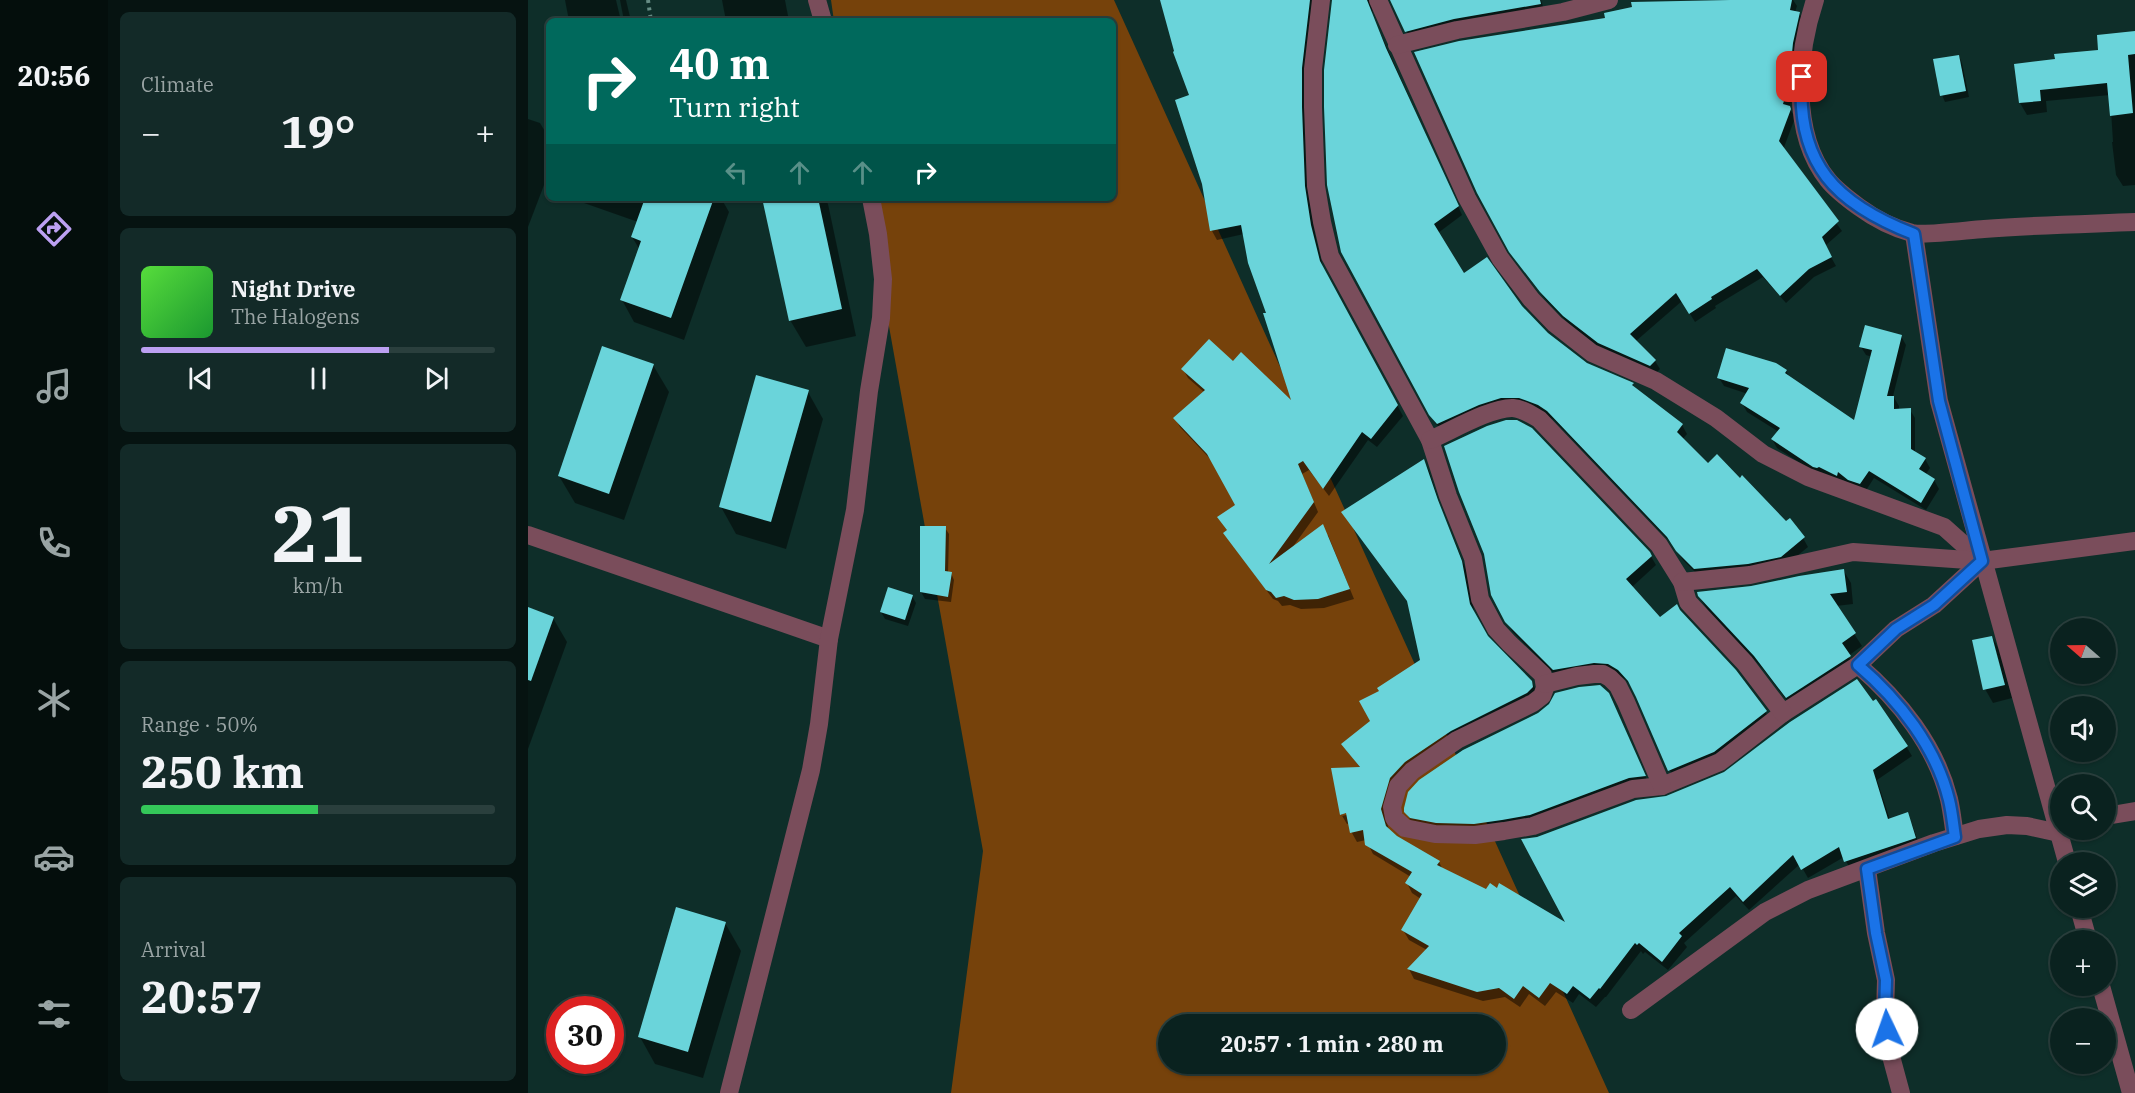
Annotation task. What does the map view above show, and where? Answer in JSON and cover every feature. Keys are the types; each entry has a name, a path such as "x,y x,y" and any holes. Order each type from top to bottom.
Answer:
{"street":[{"path":"817,0 822,18"},
{"path":"1321,0 1313,69 1313,107 1317,186 1330,256 1430,440 1448,496 1473,558 1480,599 1496,629 1543,675 1545,684 1542,696 1533,703 1457,740 1412,771 1398,786 1392,807 1394,818 1405,828 1435,834 1475,835 1533,826 1633,789 1662,786 1720,762 1783,713 1858,665 1896,629 1934,605 1982,561"},
{"path":"1378,0 1467,198 1500,258 1531,299 1555,324 1592,353 1656,381 1716,418 1764,454 1808,477 1944,527 1982,561"},
{"path":"1397,45 1457,30 1563,12 1609,0"},
{"path":"1815,0 1810,12 1803,57 1800,98 1803,130 1813,157 1828,180 1870,215 1914,234 2041,225 2135,222"},
{"path":"729,1093 811,770 829,639 855,510 869,392 881,318 883,279 872,201"},
{"path":"1914,234 1939,401 1982,561 2050,788"},
{"path":"1430,440 1499,409 1514,408 1526,411 1539,419 1659,545 1682,582 1688,602 1745,663 1783,713"},
{"path":"528,535 829,639"},
{"path":"1682,582 1750,574 1853,552 1982,561 2135,541"},
{"path":"1858,665 1881,685 1911,721 1935,762 1948,798 1955,837"},
{"path":"1545,684 1594,674 1603,674 1610,678 1618,686 1626,702 1662,786"},
{"path":"2116,814 2135,811"},
{"path":"1631,1010 1765,912 1808,890 1979,829 2007,825 2050,829"},
{"path":"1867,869 1876,933 1886,980 1885,1014 1888,1045 1901,1093"},
{"path":"2104,996 2130,1093"}],"path":[{"path":"648,0 651,18"}],"shaded area":[{"path":"831,0 1114,0 1609,1093 951,1093 983,851 867,201 1116,201 1116,18 834,18"}],"building":[{"path":"1160,0 1310,0 1302,68 1302,107 1305,186 1311,225 1320,261 1398,405 1371,439 1362,432 1323,489 1303,461 1298,464 1314,502 1269,564 1323,524 1350,589 1318,599 1294,600 1284,596 1276,598 1266,590 1223,533 1227,530 1217,517 1235,505 1207,454 1173,418 1205,390 1181,369 1209,339 1233,361 1241,352 1291,400 1263,313 1266,313 1248,263 1241,225 1210,231 1202,184 1175,100 1189,95 1173,52"},
{"path":"1332,0 1367,0 1386,48 1459,206 1434,224 1464,273 1487,257 1522,306 1548,333 1587,363 1634,383 1632,385 1683,424 1677,432 1708,463 1717,454 1740,478 1742,475 1786,521 1790,518 1805,537 1781,557 1748,564 1694,569 1676,551 1667,537 1547,411 1538,405 1519,398 1501,398 1437,424 1429,415 1341,252 1327,185 1324,107 1324,70"},
{"path":"1390,0 1540,0 1541,4 1454,19 1405,32"},
{"path":"1792,0 1790,10 1800,12 1793,43 1789,84 1783,104 1790,106 1791,109 1779,141 1839,221 1822,237 1832,257 1809,269 1780,296 1757,269 1711,297 1712,299 1689,314 1676,293 1630,334 1656,360 1650,366 1598,343 1563,316 1540,292 1509,252 1477,193 1414,52 1459,41 1605,18 1604,13 1632,7 1631,2"},
{"path":"2135,31 2135,54 2128,55 2133,113 2110,116 2107,83 2040,90 2041,101 2019,103 2014,64 2055,59 2054,54 2098,50 2097,35"},
{"path":"1959,55 1966,91 1940,96 1933,59"},
{"path":"644,201 713,201 671,318 620,300 641,241 631,237"},
{"path":"763,201 819,201 842,309 789,321"},
{"path":"1865,325 1902,335 1887,396 1894,396 1894,409 1911,408 1911,449 1926,458 1919,469 1935,479 1921,503 1869,471 1860,484 1848,480 1838,472 1837,476 1819,467 1813,467 1771,439 1780,428 1740,403 1749,388 1717,378 1726,348 1776,363 1787,370 1785,373 1854,420 1872,350 1859,347"},
{"path":"602,346 654,364 609,494 558,476"},
{"path":"756,375 809,390 771,522 719,507"},
{"path":"1506,420 1517,420 1532,428 1650,552 1652,556 1626,579 1660,617 1677,604 1736,670 1767,711 1714,752 1668,771 1636,697 1628,681 1618,670 1608,664 1594,663 1553,670 1505,622 1491,595 1484,554 1459,492 1444,446 1487,426"},
{"path":"1424,459 1462,561 1470,604 1488,636 1532,681 1533,687 1527,693 1451,731 1405,762 1390,778 1381,809 1386,826 1397,836 1440,861 1437,865 1486,889 1490,883 1497,888 1499,883 1565,922 1521,839 1537,837 1636,800 1666,796 1724,772 1790,722 1857,679 1873,701 1876,699 1908,746 1873,770 1888,819 1908,812 1916,838 1844,862 1839,847 1801,870 1793,855 1743,902 1730,887 1679,933 1682,936 1662,962 1639,943 1637,945 1635,943 1590,999 1573,986 1567,994 1550,983 1539,998 1523,986 1514,999 1499,988 1477,992 1407,969 1429,946 1401,930 1422,894 1405,883 1412,872 1365,845 1363,830 1350,833 1346,813 1340,815 1331,768 1360,767 1341,744 1370,721 1359,701 1379,691 1377,688 1420,660 1407,601 1341,512"},
{"path":"920,526 946,526 945,571 952,572 948,597 920,592"},
{"path":"1844,569 1847,592 1830,594 1856,633 1842,643 1851,656 1786,698 1754,656 1698,596 1697,592 1751,586"},
{"path":"888,587 913,595 905,620 880,612"},
{"path":"528,607 554,617 531,681 528,680"},
{"path":"1992,636 2005,685 1983,690 1972,640"},
{"path":"1600,685 1609,693 1646,776 1629,778 1530,815 1502,820 1474,824 1436,823 1410,818 1404,812 1408,792 1419,780 1463,750 1538,713 1549,704 1555,693"},
{"path":"676,907 726,922 688,1052 638,1037"}],"route":[{"path":"1802,77 1800,98 1803,130 1813,157 1828,180 1870,215 1914,234 1939,401 1982,561 1934,605 1896,629 1858,665 1881,685 1911,721 1935,762 1948,798 1955,837 1867,869 1876,933 1886,980 1887,1029"}]}
